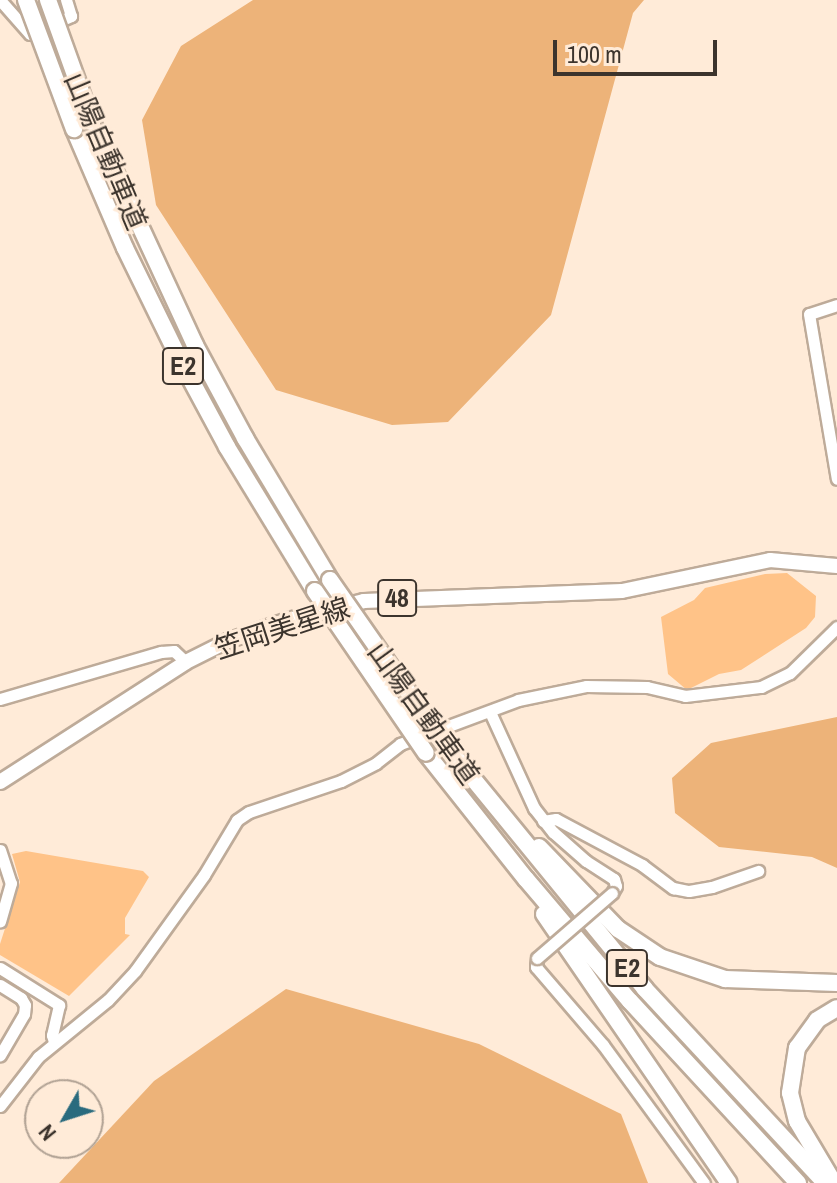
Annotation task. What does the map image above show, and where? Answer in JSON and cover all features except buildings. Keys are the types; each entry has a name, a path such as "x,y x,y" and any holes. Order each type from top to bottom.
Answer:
{"highway":[{"name":"山陽自動車道","path":"26,0 74,129 125,248 227,447 315,591 426,753 477,820 630,1001 798,1183"},
{"name":"山陽自動車道","path":"48,0 92,122 195,345 245,438 330,580 402,687 645,989 825,1183"},
{"path":"445,741 581,892 618,929 660,957 725,979 837,983"},
{"path":"477,820 729,1183"},
{"path":"834,1183 797,1121 790,1093 797,1048 817,1020 837,1008"}],"main road":[{"name":"笠岡美星線","path":"0,782 186,662 230,640 364,601 622,591 770,560 837,566"}],"street":[{"path":"0,0 30,34 71,16 66,0"},
{"path":"837,305 809,314 837,479"},
{"path":"0,1106 54,1042 108,1000 135,971 204,875 237,820 270,803 341,781 376,763 400,744 518,700 586,686 647,687 685,696 761,687 790,673 837,627"},
{"path":"0,699 161,652 174,651 186,662"},
{"path":"490,712 543,821 586,861 614,879 616,886 612,893 537,958 536,967 603,1045 704,1183"},
{"path":"543,821 556,819 642,865 673,888 689,891 712,887 758,871"},
{"path":"0,850 11,883 0,921"},
{"path":"0,968 59,1005 52,1035 54,1042"},
{"path":"0,985 21,998 25,1005 24,1014 0,1055"}],"shaded area":[{"path":"253,0 644,0 633,13 551,315 448,422 392,425 276,390 156,205 142,120 181,46"},
{"path":"787,573 816,596 815,617 806,628 741,670 719,674 687,690 668,674 661,617 694,600 705,588 765,574"},
{"path":"837,717 837,868 812,857 719,847 675,813 672,778 711,743"},
{"path":"26,851 143,871 149,877 125,918 125,934 130,935 69,996 0,955 0,944 20,882 12,854"},
{"path":"286,989 479,1044 621,1114 648,1183 59,1183 81,1159 104,1159 104,1135 154,1081"}]}
